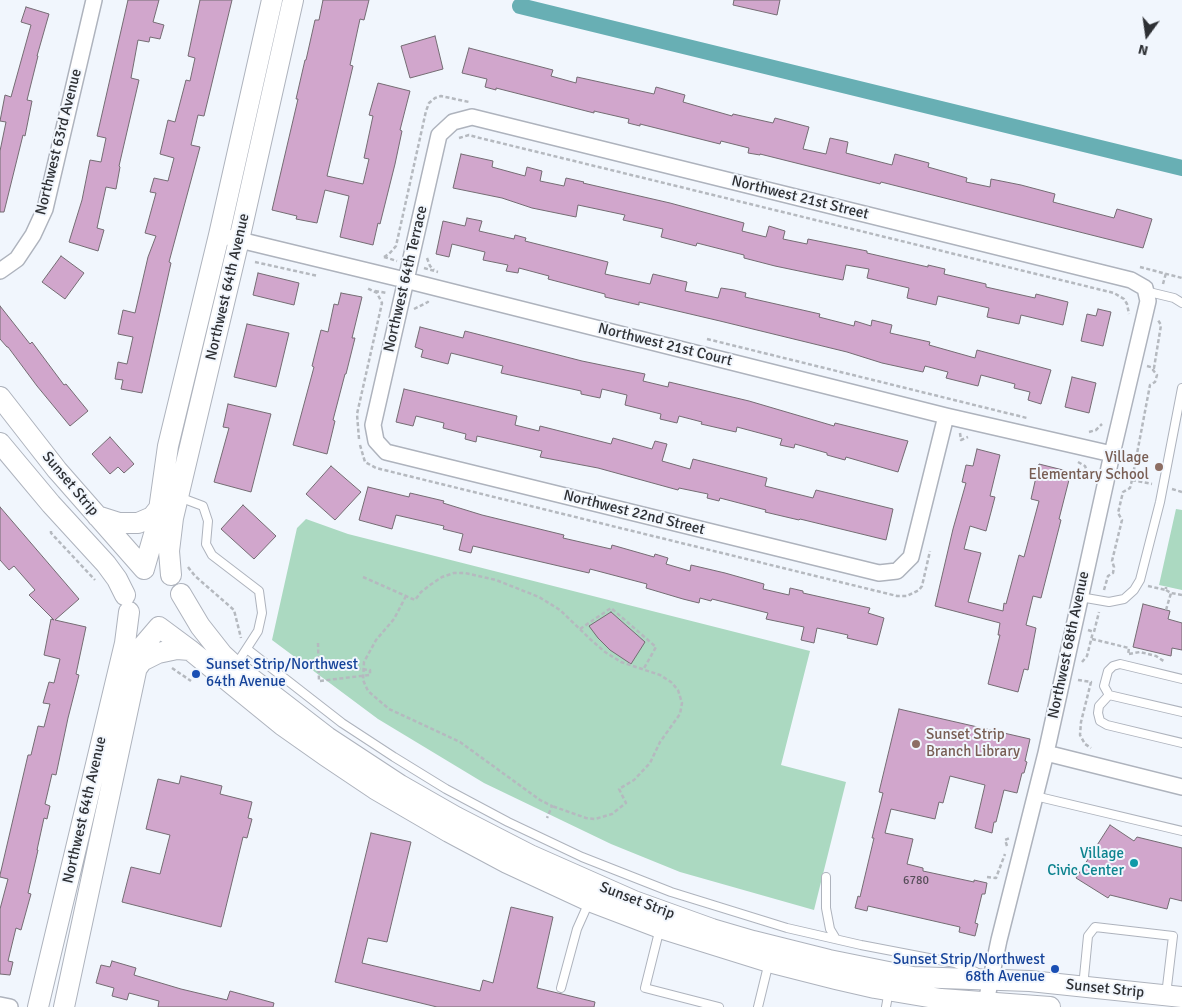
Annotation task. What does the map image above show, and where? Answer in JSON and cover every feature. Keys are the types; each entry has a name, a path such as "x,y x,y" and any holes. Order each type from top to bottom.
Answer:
{"street":[{"name":"Northwest 63rd Avenue","path":"0,271 17,259 33,236 45,209 94,0"},
{"name":"Northwest 64th Avenue","path":"144,569 157,524 166,452 219,235 272,0"},
{"name":"Northwest 64th Avenue","path":"178,568 170,539 178,497 239,240 292,0"},
{"name":"Northwest 21st Street","path":"453,122 472,117 1131,280 1145,290"},
{"name":"Northwest 64th Terrace","path":"376,441 373,425 439,135 453,122"},
{"name":"Northwest 21st Court","path":"219,235 946,416 1112,454"},
{"name":"Northwest 68th Avenue","path":"985,1005 999,940 1046,753 1148,301 1145,290"},
{"name":"Sunset Strip","path":"0,397 57,470 144,569"},
{"name":"Northwest 22nd Street","path":"376,441 386,452 879,573 897,571 911,557 946,416"},
{"name":"Sunset Strip","path":"0,443 51,504 106,564 117,579 127,604"},
{"path":"96,516 119,523 138,523 152,517 160,507"},
{"path":"157,568 165,570 178,568 178,584 182,594 180,604 175,617 159,627 140,624 127,604 126,588 130,578 138,571 144,569 157,568"},
{"name":"Sunset Strip","path":"182,594 190,611 209,638 242,656 327,737 389,765 453,825 522,871 590,901 667,907"},
{"name":"Northwest 64th Avenue","path":"38,1007 125,643 127,604"},
{"name":"Northwest 64th Avenue","path":"64,1007 125,730 141,648 159,627"},
{"name":"Sunset Strip","path":"159,627 260,708 326,756 413,812 453,825 576,877 667,907 712,929 771,954 887,999 941,998 985,1005 1050,1007"},
{"path":"137,668 142,662 158,653 177,649 190,650"},
{"path":"1046,753 1182,787"},
{"name":"Sunset Strip","path":"771,954 829,960 914,977 1030,981 1174,996"},
{"path":"0,1004 10,1007"}],"lane":[{"path":"1145,290 1174,298 1182,304"},
{"path":"1080,597 1102,602 1124,599 1134,590 1140,580 1160,502 1182,388"},
{"path":"178,497 203,506 208,522 206,544 212,555 259,591 262,613 258,631 242,656"},
{"path":"1182,679 1120,664 1113,666 1108,671 1104,686 1109,695 1182,712"},
{"path":"1109,695 1099,706 1100,721 1107,725 1182,743"},
{"path":"389,765 446,789 508,822 582,857 667,907 787,928 955,963 991,980"},
{"path":"1035,796 1182,832"},
{"path":"826,877 826,908 830,929 836,939"},
{"path":"562,988 577,929 590,901"},
{"path":"667,907 645,988 719,1007"},
{"path":"1083,986 1088,936 1095,927 1173,936 1174,996"},
{"path":"758,1007 771,954"}],"path":[{"path":"377,257 389,254 396,246 429,104 441,96 478,104"},
{"path":"455,142 464,136 476,137 1114,293 1124,299 1127,304 1128,320"},
{"path":"427,256 430,266 434,270"},
{"path":"255,262 320,276"},
{"path":"1136,266 1182,278"},
{"path":"366,287 428,302 412,312"},
{"path":"373,290 381,298 382,309 357,420 357,430 364,459 371,467 903,597 916,593 922,586 930,547"},
{"path":"704,338 1032,419"},
{"path":"1082,662 1088,656 1108,576 1113,573 1112,561 1122,520 1118,513 1123,492 1130,488 1150,385 1155,382 1154,368"},
{"path":"966,402 961,419 960,440 966,437 974,437"},
{"path":"1080,431 1090,432 1096,430 1101,427 1104,420"},
{"path":"1071,460 1085,466 1090,480"},
{"path":"51,533 98,584"},
{"path":"178,568 195,576 234,610 242,656"},
{"path":"363,577 406,596 415,600 421,592 442,577 454,573 471,574 519,588 539,597 560,610 605,652 621,662 660,675 672,682 678,690 682,703 680,714 660,742 650,763 634,780 619,789 626,803 612,814 595,819 586,818 552,806 540,800 460,742 389,710 368,691 363,670 369,651 394,619 406,596"},
{"path":"1146,586 1166,588 1171,593 1182,595"},
{"path":"1166,610 1171,593"},
{"path":"580,629 611,608 656,647 643,670"},
{"path":"1074,627 1093,632"},
{"path":"1092,639 1129,648 1128,655 1140,652 1156,656 1163,662 1172,664"},
{"path":"318,643 319,681 370,675 370,670 319,665"},
{"path":"167,666 191,681"},
{"path":"547,818 552,806"}],"green space":[{"path":"1176,509 1182,510 1182,590 1159,585"},
{"path":"306,519 348,534 810,651 781,765 846,782 814,910 680,872 611,844 484,783 378,719 272,640 297,528"}],"building":[{"path":"128,0 159,0 153,22 164,25 160,39 150,37 149,42 138,40 131,78 139,80 119,166 116,189 106,187 97,228 104,230 98,251 69,242 82,200 90,160 101,162 106,138 97,136"},
{"path":"200,0 232,0 204,116 198,115 191,145 200,147 169,262 171,263 142,393 121,389 123,380 115,379 118,362 127,364 133,337 118,334 123,310 135,313 148,257 156,236 145,233 156,193 150,192 154,178 168,181 174,158 160,154 168,120 175,122 186,80 190,81 195,58 188,56"},
{"path":"323,0 369,0 364,20 360,19 350,65 353,66 327,176 363,184 369,159 364,158 373,116 369,115 378,83 410,91 400,130 402,131 395,164 373,245 340,237 349,196 325,190 317,223 296,219 297,216 272,210 298,99 296,99 305,60 315,20 319,20"},
{"path":"734,0 780,0 777,15 733,5"},
{"path":"26,7 49,14 27,100 32,101 25,136 23,135 4,212 0,212 0,151 6,122 0,121 5,95 11,97 31,25 21,22"},
{"path":"435,36 443,69 410,78 401,46"},
{"path":"469,48 553,70 551,76 576,83 577,77 654,94 656,87 685,95 683,102 732,116 733,114 773,123 775,118 809,127 803,149 826,154 830,138 848,142 846,153 892,165 895,154 929,163 928,167 967,178 966,182 990,187 991,179 1055,194 1053,202 1114,218 1117,209 1152,219 1143,248 881,182 880,184 760,154 748,153 749,148 721,141 720,144 640,124 640,126 628,123 629,119 594,111 594,113 496,88 496,90 485,87 487,79 462,73"},
{"path":"461,154 493,161 492,167 525,176 527,167 542,171 540,181 564,186 566,178 744,223 742,231 766,237 769,226 785,231 783,239 807,244 808,239 867,251 867,253 945,269 944,274 986,284 986,287 1035,298 1036,294 1068,302 1063,325 1021,315 1019,324 987,317 989,308 938,296 936,305 907,298 909,288 867,278 869,269 846,265 843,280 775,266 744,258 744,255 697,243 696,246 661,237 663,229 623,220 625,215 578,205 576,217 532,208 502,198 453,188"},
{"path":"467,218 482,221 479,231 514,239 515,235 526,238 525,241 608,262 605,274 650,284 653,274 687,282 685,291 718,298 721,288 734,290 746,293 745,297 820,314 819,317 854,326 855,321 871,326 872,320 892,325 890,333 930,342 929,345 975,358 977,350 1051,370 1041,404 1028,400 1030,392 1014,388 1015,384 981,375 978,386 946,378 948,372 925,366 923,372 882,363 847,352 720,321 639,302 639,305 605,297 605,294 548,279 549,276 519,268 518,273 506,271 508,265 483,260 485,252 452,244 449,257 436,254 443,221 465,226"},
{"path":"61,256 84,273 65,299 42,282"},
{"path":"258,273 299,283 294,305 253,295"},
{"path":"341,293 362,297 352,338 355,338 333,420 335,421 327,454 293,445 314,367 312,366 321,330 328,332 334,304 338,305"},
{"path":"0,306 30,344 32,342 64,385 66,384 88,411 70,426 0,339"},
{"path":"1098,309 1111,312 1103,346 1081,341 1087,314 1096,316"},
{"path":"247,324 289,333 276,387 234,377"},
{"path":"420,327 463,338 465,331 582,361 645,374 643,381 668,387 669,382 749,401 834,426 835,423 908,441 898,472 846,457 845,460 795,444 794,448 780,445 782,439 737,427 736,432 701,424 702,422 679,416 677,423 660,419 661,414 625,405 627,395 602,389 600,398 581,394 581,391 501,373 503,366 451,353 448,364 421,357 423,350 415,347"},
{"path":"1072,377 1096,383 1089,413 1065,407"},
{"path":"404,389 517,416 515,425 539,431 540,426 611,444 613,438 652,449 655,441 667,444 662,461 690,469 693,459 767,478 765,486 813,498 816,490 893,509 886,540 765,512 766,510 720,498 719,501 707,498 708,494 679,488 678,490 598,468 540,457 542,451 477,436 476,442 465,439 466,434 443,428 444,423 416,416 413,426 396,422"},
{"path":"228,404 271,414 251,492 214,482 229,428 223,427"},
{"path":"110,437 134,464 124,473 118,467 110,474 92,454"},
{"path":"977,449 1000,455 990,496 995,497 986,531 970,526 964,549 981,553 968,602 1003,611 1019,555 1024,557 1039,501 1031,499 1039,464 1071,472 1041,598 1033,596 1026,625 1036,628 1028,670 1024,669 1018,692 988,684 1000,635 998,635 1000,623 935,606 966,483 962,482 966,465 973,466"},
{"path":"331,466 361,492 335,520 306,494"},
{"path":"368,487 409,497 410,493 444,501 443,503 482,515 564,535 563,538 611,549 612,545 654,557 655,554 668,558 666,564 690,571 691,565 725,573 764,584 763,589 789,595 790,588 803,591 803,593 870,608 868,613 884,618 877,645 847,638 848,635 817,628 814,643 801,640 804,627 766,619 768,613 712,599 711,601 700,598 699,603 646,588 647,584 590,569 589,573 473,546 471,553 459,550 463,534 443,529 444,526 396,515 392,529 359,520"},
{"path":"243,505 276,536 254,559 221,529"},
{"path":"0,507 79,599 55,620 86,627 76,674 79,675 56,775 52,774 45,804 50,806 47,819 44,818 37,850 28,893 31,894 21,930 16,928 8,961 13,962 10,975 0,974 0,909 8,879 0,877 0,875 28,755 31,755 38,726 44,727 50,704 43,703 49,682 54,683 60,659 44,655 51,619 54,620 29,595 35,590 14,566 9,570 0,560"},
{"path":"1143,604 1170,611 1168,619 1182,623 1182,650 1172,648 1171,656 1133,647"},
{"path":"611,612 645,642 631,664 610,650 589,626"},
{"path":"899,709 1030,739 1025,761 1027,762 1017,793 1004,790 992,833 975,828 985,785 950,776 943,803 939,802 935,819 891,809 885,833 913,839 907,864 923,868 923,871 987,883 985,894 982,894 975,923 978,924 975,936 959,932 960,927 868,906 867,911 855,908 858,896 860,897 874,838 872,838 883,793 879,792"},
{"path":"181,776 222,786 220,794 252,802 248,818 252,819 247,838 243,837 221,927 122,902 131,867 160,874 170,835 146,829 158,779 179,784"},
{"name":"Village Civic Center","path":"1110,825 1134,841 1137,837 1182,848 1182,901 1170,898 1167,909 1110,895 1108,898 1076,878"},
{"path":"371,833 411,842 387,942 368,938 362,963 480,991 483,980 493,983 511,907 553,917 537,988 595,1002 594,1007 437,1007 335,982"},
{"path":"112,961 136,968 134,975 181,989 227,1000 230,991 274,1003 273,1007 158,1007 159,1001 129,993 127,1000 112,996 114,988 96,983 101,965 110,967"}],"waterway":[{"path":"520,6 1182,168"}],"place":[{"name":"Village Elementary School","path":"1159,467"},
{"name":"Sunset Strip/Northwest 64th Avenue","path":"196,674"},
{"name":"Sunset Strip Branch Library","path":"916,744"},
{"name":"Village Civic Center","path":"1134,863"},
{"name":"Sunset Strip/Northwest 68th Avenue","path":"1055,969"}]}
